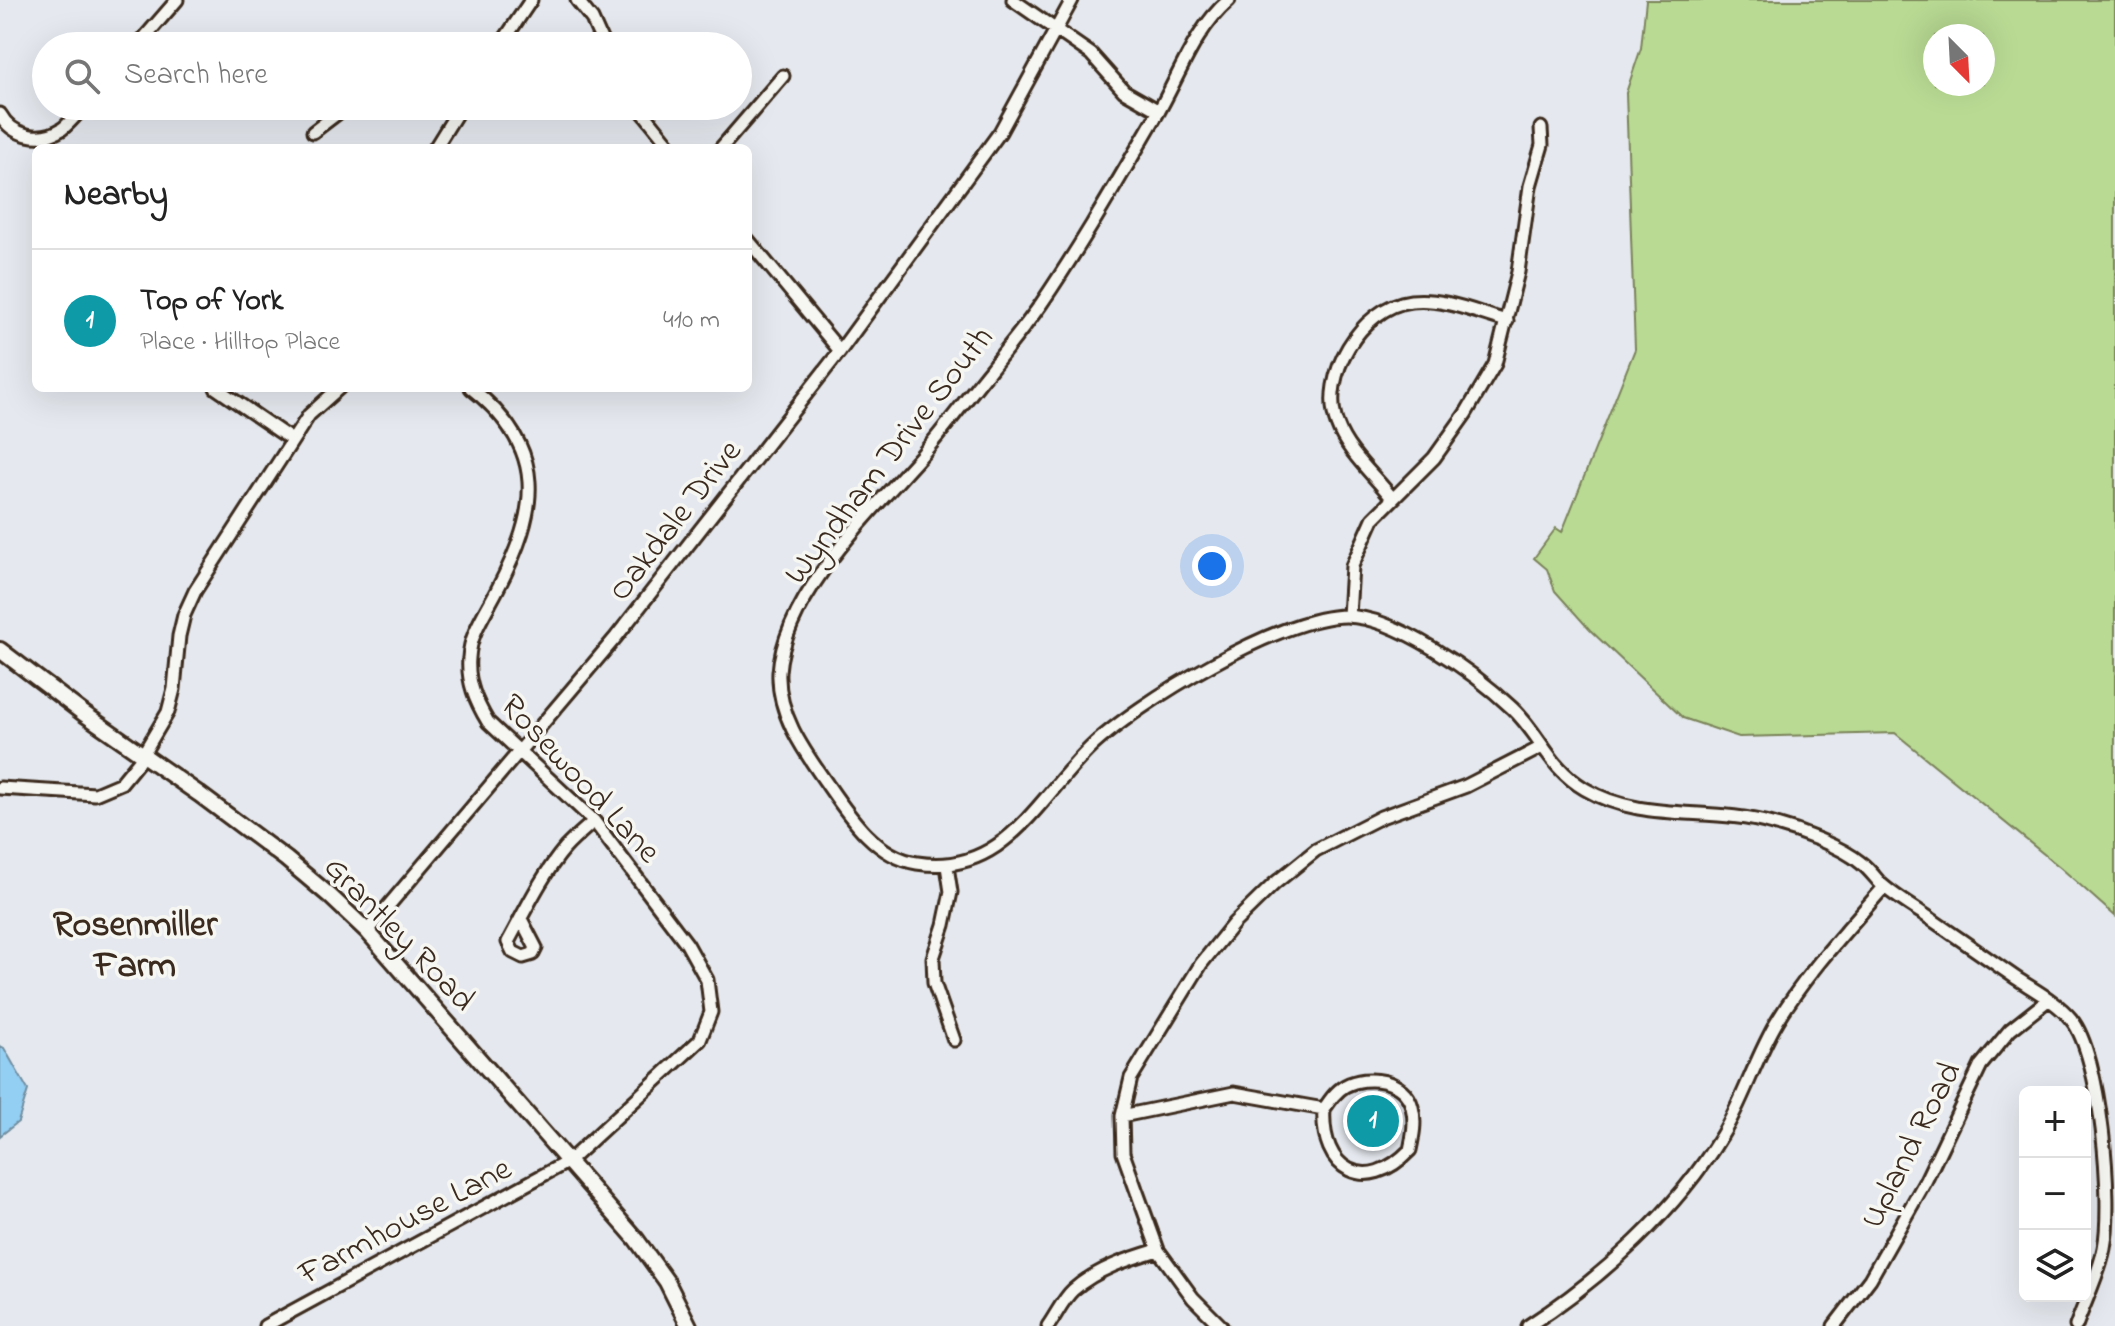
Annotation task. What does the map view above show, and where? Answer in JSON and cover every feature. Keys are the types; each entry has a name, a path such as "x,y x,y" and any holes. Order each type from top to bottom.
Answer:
{"street":[{"path":"149,32 177,0"},
{"path":"509,32 531,0"},
{"path":"577,0 598,32"},
{"path":"1013,0 1091,54 1124,91 1159,111"},
{"name":"Oakdale Drive","path":"367,931 616,637 840,351 1000,132 1072,0"},
{"name":"Wyndham Drive South","path":"1229,0 1210,16 1159,111 1039,308 923,453 850,536 808,593 786,636 778,676 785,715 808,756 847,813 877,845 909,863 947,866 987,854 1013,834 1093,746 1180,681 1307,622 1349,616 1393,628 1440,652 1513,709 1558,769 1586,790 1625,806 1668,812 1721,813 1770,822 1858,859 1884,887 2048,1000 2074,1022 2090,1062 2104,1152 2109,1248 2076,1326"},
{"path":"752,112 783,76"},
{"path":"0,114 17,131 41,136 64,128 71,120"},
{"path":"313,132 329,120"},
{"path":"437,144 452,120"},
{"path":"649,120 669,144"},
{"path":"724,144 745,120"},
{"path":"1349,616 1352,566 1373,519 1434,458 1495,364 1518,272 1530,186 1542,145 1541,128"},
{"path":"752,245 840,351"},
{"path":"1392,498 1349,447 1336,423 1332,401 1336,377 1359,331 1381,313 1407,301 1432,300 1507,321"},
{"path":"222,392 292,440"},
{"path":"0,788 95,794 121,783 143,755 168,712 184,615 195,591 309,415 332,392"},
{"name":"Rosewood Lane","path":"476,392 493,405 513,431 525,455 530,488 529,511 523,532 510,565 473,636 469,658 470,684 476,703 488,722 594,821 687,944 707,980 711,1012 700,1040 569,1161"},
{"name":"Grantley Road","path":"0,650 286,859 367,931 654,1262 689,1326"},
{"path":"1221,1326 1193,1298 1158,1250 1123,1153 1122,1116 1131,1078 1201,964 1234,923 1274,884 1316,850 1381,817 1466,786 1540,748"},
{"path":"521,919 564,849 594,821"},
{"path":"947,866 951,892 933,958 934,983 954,1040"},
{"path":"1528,1326 1571,1299 1621,1255 1675,1199 1722,1136 1776,1023 1807,976 1884,887"},
{"name":"Upland Road","path":"1834,1326 1870,1279 1981,1065 2010,1030 2048,1000"},
{"path":"1360,1079 1376,1079 1392,1084 1412,1103 1415,1120 1410,1150 1389,1168 1376,1172 1357,1172 1342,1167 1328,1150 1322,1127 1324,1109 1343,1087 1360,1079"},
{"path":"1122,1116 1234,1093 1324,1109"},
{"name":"Farmhouse Lane","path":"265,1326 569,1161"},
{"path":"1048,1326 1071,1291 1124,1260 1158,1250"}],"green space":[{"path":"1646,0 2115,0 2115,916 1895,733 1739,737 1683,718 1590,630 1555,591 1547,569 1534,558 1556,528 1562,532 1635,349 1626,93 1641,48"}],"water":[{"path":"0,1046 28,1090 18,1122 0,1136"}],"place":[{"name":"Top of York","path":"1373,1121"}],"district":[{"name":"Rosenmiller Farm","path":"135,942"}]}
